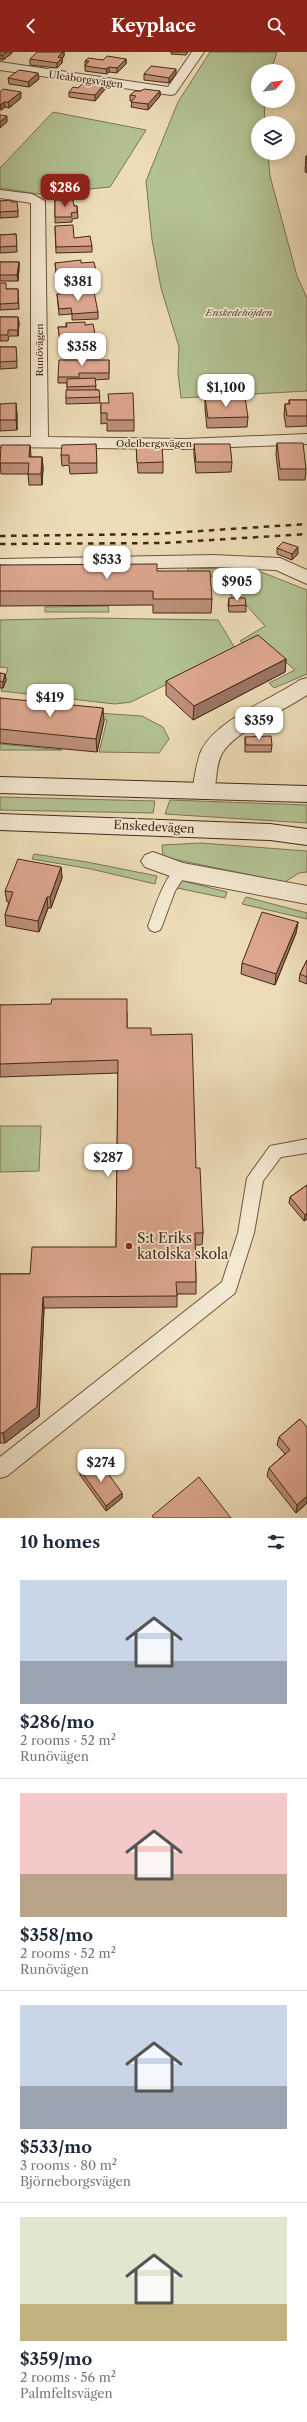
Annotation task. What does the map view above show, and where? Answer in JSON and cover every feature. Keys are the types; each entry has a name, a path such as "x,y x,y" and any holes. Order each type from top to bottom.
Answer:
{"street":[{"name":"Uleåborgsvägen","path":"0,66 171,91 198,52"},
{"path":"0,79 25,57"},
{"name":"Runövägen","path":"0,194 32,198 38,201 40,442"},
{"name":"Odelbergsvägen","path":"0,442 185,444 307,439"},
{"path":"0,565 214,561 280,564 307,578"},
{"path":"203,791 213,750 225,735 289,698 307,685"},
{"path":"0,785 307,794"},
{"name":"Enskedevägen","path":"0,822 246,831 307,837"},
{"path":"153,861 181,871 307,895"}],"lane":[{"path":"155,926 169,889 181,871"},
{"path":"0,1469 229,1287 246,1233 255,1178 276,1151 307,1146"}],"green space":[{"name":"Enskedehöjden","path":"210,52 277,52 273,64 251,64 251,108 264,108 265,116 251,116 251,160 269,160 270,176 297,276 307,298 307,391 181,398 178,373 179,347 161,288 152,240 146,181 178,102"},
{"path":"53,112 146,130 110,187 38,194 0,188 0,168"},
{"path":"188,568 256,570 307,590 307,674 274,688 269,683 295,670 262,642 245,644 240,641 265,626 245,604 232,604 230,585 215,577 187,572"},
{"path":"108,606 109,612 45,612 45,607"},
{"path":"90,618 218,620 236,650 131,702 115,704 1,691 8,668 0,667 0,620"},
{"path":"81,712 142,716 163,727 169,739 159,753 99,752 107,720 80,717"},
{"path":"0,744 62,750 0,750"},
{"path":"0,797 155,801 153,813 0,810"},
{"path":"170,800 307,805 307,823 165,814"},
{"path":"201,843 307,851 307,872 299,873 285,882 163,857 162,845"},
{"path":"34,854 87,862 157,876 155,884 91,869 32,859"},
{"path":"179,880 227,892 225,898 177,888"},
{"path":"246,897 307,913 307,919 242,904"},
{"path":"0,1126 41,1126 39,1171 0,1172"}],"building":[{"path":"0,52 6,52 0,55"},
{"path":"37,52 63,52 58,57 62,58 57,63 30,59"},
{"path":"107,56 126,59 117,68 109,67 106,69 85,66 89,61 85,61 88,58 103,60"},
{"path":"151,66 176,69 169,78 144,74"},
{"path":"19,70 38,73 28,82 8,78"},
{"path":"86,80 106,83 95,95 69,92 73,87 78,88"},
{"path":"3,89 21,92 8,102 4,102 0,105 0,92"},
{"path":"144,89 160,91 148,104 131,102 136,96 130,95 135,91 141,91"},
{"path":"0,115 7,116 0,122"},
{"path":"11,200 11,202 17,202 18,211 0,212 0,201"},
{"path":"55,200 73,200 74,206 77,206 77,212 71,213 72,217 55,217"},
{"path":"73,225 74,238 90,236 92,246 56,247 55,226"},
{"path":"16,234 17,246 0,247 0,235"},
{"path":"81,260 81,263 94,262 97,275 57,277 55,263"},
{"path":"0,262 19,262 17,275 0,275"},
{"path":"0,283 6,283 6,289 18,289 18,303 0,304"},
{"path":"94,292 98,312 72,314 71,308 59,309 57,294"},
{"path":"0,317 18,317 18,330 8,330 8,335 0,335"},
{"path":"85,322 85,325 93,324 96,339 60,341 58,327 67,327 66,323"},
{"path":"0,347 16,347 17,361 0,362"},
{"path":"59,360 109,360 109,373 79,373 79,377 58,377"},
{"path":"95,378 96,386 67,387 67,379"},
{"path":"66,390 99,390 100,397 66,398"},
{"path":"133,393 134,420 107,420 107,413 101,413 101,403 109,403 108,394"},
{"path":"245,397 248,417 208,418 205,398"},
{"path":"289,400 307,400 307,416 287,416 285,404 290,404"},
{"path":"16,403 16,420 0,420 0,404"},
{"path":"277,443 303,443 306,469 280,469"},
{"path":"96,444 97,463 69,463 69,455 61,455 62,445"},
{"path":"136,444 162,444 163,462 137,463"},
{"path":"194,444 230,444 232,462 196,462"},
{"path":"1,445 30,445 29,457 42,457 41,474 28,474 29,463 0,463"},
{"path":"283,542 298,547 292,554 277,548"},
{"path":"157,564 157,571 210,571 212,599 153,599 153,591 0,591 0,565"},
{"path":"229,598 245,598 246,605 229,606"},
{"path":"258,635 286,659 194,706 166,681"},
{"path":"0,673 5,674 3,682 0,681"},
{"path":"0,698 103,708 96,739 0,729"},
{"path":"271,736 272,745 246,745 245,737"},
{"path":"18,859 61,867 50,897 47,897 38,921 5,915 13,892 5,891"},
{"path":"262,912 298,922 276,974 242,963"},
{"path":"307,960 307,977 300,974"},
{"path":"52,999 127,999 127,1028 151,1028 151,1035 192,1034 196,1168 200,1168 203,1233 195,1233 196,1282 176,1282 177,1296 43,1297 37,1407 3,1433 0,1433 0,1274 30,1274 32,1247 116,1247 118,1060 0,1064 0,1005 51,1004"},
{"path":"307,1185 307,1213 305,1215 290,1197"},
{"path":"300,1419 307,1427 307,1496 297,1505 269,1468 290,1450 279,1437"},
{"path":"94,1459 104,1474 107,1472 122,1493 106,1506 80,1470"},
{"path":"199,1477 231,1518 154,1518 152,1516"}],"railway":[{"path":"0,536 154,534 307,524"},
{"path":"0,544 164,543 307,534"}],"place":[{"name":"S:t Eriks katolska skola","path":"129,1246"}]}
